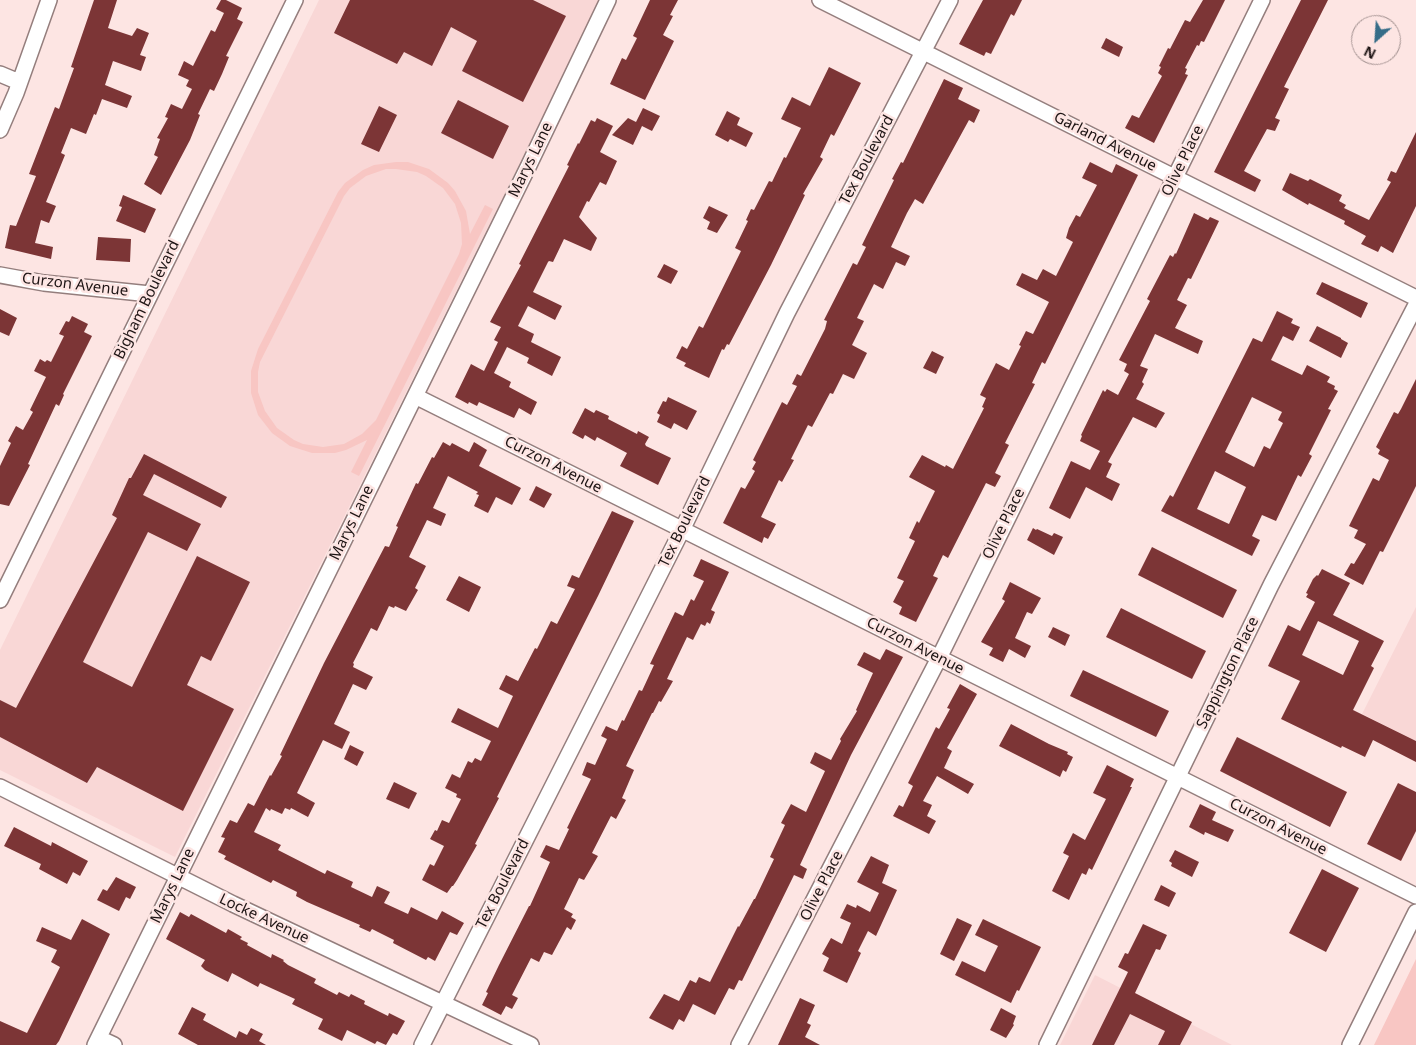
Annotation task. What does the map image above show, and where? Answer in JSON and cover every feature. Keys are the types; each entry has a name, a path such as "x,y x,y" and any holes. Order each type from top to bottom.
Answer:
{"street":[{"path":"0,130 49,0"},
{"name":"Bigham Boulevard","path":"0,600 295,0"},
{"name":"Marys Lane","path":"97,1041 529,165 608,0"},
{"name":"Garland Avenue","path":"820,0 1416,298"},
{"name":"Tex Boulevard","path":"422,1045 682,530 788,313 950,0"},
{"name":"Olive Place","path":"740,1045 939,658 1262,0"},
{"path":"0,74 19,82"},
{"name":"Curzon Avenue","path":"0,275 44,283 150,294"},
{"name":"Sappington Place","path":"1047,1045 1271,585 1416,305"},
{"name":"Curzon Avenue","path":"414,396 1416,896"},
{"name":"Locke Avenue","path":"0,787 233,904 531,1045"},
{"path":"1350,1045 1416,912"},
{"path":"97,1041 114,1045"}],"shaded area":[{"path":"319,0 601,0 175,857 0,770 0,650"},
{"path":"408,162 429,169 448,183 455,191 466,211 470,234 485,205 493,209 359,476 351,472 367,440 335,453 312,453 290,446 272,433 258,415 251,393 251,371 258,349 338,192 345,183 363,170 374,165","holes":["386,169 417,172 426,176 443,188 455,204 461,223 462,244 459,254 376,420 362,434 344,444 323,447 303,444 277,428 265,411 258,392 260,362 344,196 350,188 366,176"]},
{"path":"1416,607 1416,741 1362,714"},
{"path":"1416,959 1416,1045 1374,1045"},
{"path":"1095,975 1232,1045 1060,1045"}],"building":[{"path":"94,0 117,0 108,28 132,36 137,28 149,33 140,55 146,57 141,71 113,61 105,85 132,96 127,108 102,99 86,134 71,128 61,153 65,155 46,202 56,206 49,223 41,220 35,243 53,247 51,259 5,248 10,225 16,226 36,176 29,174 55,107 59,109 74,68 71,67"},
{"path":"221,0 226,0 242,8 237,19 243,22 226,56 229,57 214,91 210,89 198,114 200,115 190,140 161,195 144,184 158,157 154,155 160,139 157,138 168,118 165,117 171,104 182,109 192,89 186,86 189,80 178,75 184,61 193,66 211,30 215,32 224,13 216,9"},
{"path":"350,0 533,0 566,16 523,102 462,71 477,41 451,27 432,66 404,52 397,64 334,33"},
{"path":"650,0 678,0 670,15 673,16 663,35 674,41 645,100 610,84 622,58 626,60 637,38 633,36"},
{"path":"983,0 1022,0 1014,16 1011,14 991,54 986,52 984,56 959,44"},
{"path":"1203,0 1225,0 1204,42 1201,41 1199,46 1197,45 1185,68 1187,69 1185,74 1188,75 1154,143 1125,128 1132,115 1139,118 1162,76 1158,73 1161,67 1159,66 1168,48 1170,49 1185,20 1190,22"},
{"path":"1301,0 1328,0 1284,87 1289,89 1275,118 1280,120 1275,131 1267,129 1244,171 1261,180 1255,192 1214,172"},
{"path":"1106,38 1123,47 1119,57 1101,48"},
{"path":"829,67 861,83 834,136 831,134 820,157 823,159 803,194 805,195 771,265 729,345 727,344 724,350 722,349 709,378 684,366 686,363 676,358 682,346 687,349 699,326 703,328 741,251 735,248 748,221 746,220 751,209 754,210 769,181 772,182 801,128 781,119 792,97 810,106"},
{"path":"944,79 963,88 958,99 980,110 974,123 969,120 923,204 915,199 907,213 891,247 910,256 905,266 896,262 883,289 874,284 857,318 864,321 852,345 867,353 854,379 843,374 833,394 830,393 812,427 808,425 791,459 794,460 782,482 779,480 761,517 776,524 768,539 764,537 762,543 723,523 741,487 745,489 755,471 752,469 756,462 753,460 782,402 787,405 797,386 792,384 797,374 801,376 825,329 827,321 824,320 853,263 857,265 866,247 862,245 894,180 892,179 901,162 903,163"},
{"path":"458,100 509,126 493,159 441,133"},
{"path":"379,106 397,115 379,152 361,144"},
{"path":"643,108 660,116 652,131 642,126 633,145 612,135 628,118 636,122"},
{"path":"727,111 740,118 737,125 753,133 746,147 730,139 728,142 715,135"},
{"path":"597,118 613,126 600,152 617,161 606,185 600,182 579,217 597,238 591,251 564,239 553,262 548,262 533,292 562,306 555,320 528,306 518,326 534,334 531,342 561,357 552,376 527,363 529,358 507,347 494,373 511,382 509,387 537,402 531,415 519,408 514,418 479,402 477,406 469,402 468,404 455,397 471,364 484,371 498,342 494,340 501,327 490,322 521,265 519,264 569,166 567,165 578,143 591,120 595,122"},
{"path":"1416,132 1416,206 1393,253 1381,246 1378,252 1361,244 1366,236 1344,224 1345,221 1309,203 1308,205 1282,190 1290,173 1308,181 1310,179 1342,195 1339,201 1346,205 1344,208 1369,220 1391,182 1387,180 1391,171 1396,173"},
{"path":"1090,162 1112,173 1116,164 1138,175 1045,364 1042,362 1032,383 1035,384 1005,443 1009,445 995,473 1001,476 995,487 986,483 948,558 943,555 933,576 938,578 916,622 899,614 902,607 893,602 904,581 897,578 915,541 909,538 935,491 909,477 922,455 953,469 984,408 982,407 986,398 980,395 996,363 1009,370 1026,331 1033,334 1049,302 1016,285 1022,273 1037,280 1043,269 1056,276 1073,242 1066,238 1069,228 1076,215 1080,217 1097,185 1082,178"},
{"path":"123,195 156,209 145,233 116,221 122,207 119,206"},
{"path":"709,206 728,215 717,233 707,229 710,222 703,218"},
{"path":"1194,213 1208,220 1210,217 1219,221 1191,279 1188,278 1177,300 1187,305 1175,328 1203,341 1198,354 1155,334 1140,366 1148,369 1142,382 1144,384 1136,399 1165,413 1156,428 1133,417 1108,462 1112,464 1106,477 1120,484 1112,501 1086,487 1070,519 1049,508 1071,461 1090,470 1100,451 1080,441 1081,435 1103,390 1105,392 1107,389 1118,395 1129,374 1124,371 1127,364 1119,360 1150,301 1147,299 1170,255 1173,257 1176,254"},
{"path":"98,237 131,239 130,262 96,260"},
{"path":"664,264 678,271 671,284 657,277"},
{"path":"1322,282 1368,303 1361,318 1316,294"},
{"path":"0,309 17,318 9,336 0,332"},
{"path":"1277,311 1293,319 1291,323 1300,327 1293,341 1283,336 1271,360 1302,375 1307,365 1330,377 1327,382 1335,386 1334,389 1338,391 1328,409 1331,410 1309,454 1312,456 1301,477 1298,475 1276,521 1262,515 1252,536 1260,540 1252,556 1161,511 1170,495 1173,497 1253,338 1262,342","holes":["1252,397 1282,412 1278,420 1283,423 1270,449 1264,446 1254,467 1225,452","1215,471 1246,487 1229,524 1197,509"]},
{"path":"72,316 88,324 84,332 92,336 59,406 56,404 28,464 30,465 9,506 0,504 0,466 11,443 8,441 16,426 23,430 33,412 30,410 46,377 34,371 40,359 45,362 47,360 51,362 64,336 59,334 66,321 69,322"},
{"path":"1317,326 1348,343 1341,358 1309,341"},
{"path":"932,351 944,357 936,374 923,368"},
{"path":"1416,379 1416,486 1383,552 1380,551 1363,585 1344,575 1351,563 1354,564 1366,544 1354,538 1358,530 1349,526 1373,478 1379,481 1389,460 1378,454 1380,450 1376,447 1394,412 1398,414 1401,409"},
{"path":"668,397 697,411 687,430 674,423 671,429 657,422 660,415 657,413 663,401 666,402"},
{"path":"585,408 594,413 596,410 609,416 608,419 637,434 638,431 649,437 645,444 646,446 671,458 658,485 620,466 627,453 597,437 595,441 585,435 583,439 572,433"},
{"path":"443,442 450,446 452,443 469,452 474,442 487,450 479,466 521,488 512,505 496,497 488,513 474,506 479,495 476,494 478,492 448,476 433,508 446,514 441,526 427,520 409,557 426,566 415,588 418,590 406,611 395,606 394,608 389,606 377,631 371,628 353,663 353,667 373,677 366,690 353,684 334,724 350,732 342,749 323,740 297,793 315,803 308,817 291,808 290,810 285,808 282,814 266,808 254,832 281,845 278,850 325,874 327,870 353,882 351,887 372,897 377,886 390,892 384,903 408,914 411,907 437,920 442,911 464,923 457,935 450,932 435,961 428,957 426,960 393,943 394,940 372,929 370,932 359,927 360,925 307,902 296,896 297,892 273,880 271,883 224,859 226,856 218,852 225,838 221,837 230,820 237,823 248,803 254,806 282,756 280,755 324,663 385,546 389,547 398,527 396,526 416,483 418,484 432,457 434,458"},
{"path":"144,454 227,497 221,508 154,474 143,495 201,524 187,551 148,532 83,662 132,687 197,556 250,582 211,661 201,656 187,685 234,709 183,811 97,767 87,783 0,737 0,700 16,708 117,518 112,515 129,478 131,478"},
{"path":"536,486 552,494 544,508 529,500"},
{"path":"612,511 634,521 497,797 499,798 475,844 477,845 457,880 447,893 422,880 430,864 434,866 444,846 430,839 435,830 437,831 442,820 449,823 461,799 456,797 457,794 445,788 452,774 460,778 468,761 472,763 475,758 481,761 491,741 451,722 458,708 498,728 513,696 499,689 506,675 518,681 551,621 557,624 575,589 567,586 572,575 579,578"},
{"path":"1033,528 1052,536 1054,533 1063,537 1054,555 1027,540"},
{"path":"1152,547 1237,590 1223,618 1138,575"},
{"path":"701,559 729,572 711,610 715,612 710,624 707,622 705,626 701,624 693,640 687,637 667,679 673,681 652,713 626,766 634,770 622,798 626,800 616,819 611,816 592,853 598,856 584,880 579,878 564,909 573,914 571,917 576,920 571,930 567,927 552,955 544,952 539,962 531,958 512,995 518,998 512,1009 506,1006 501,1015 482,1005 488,993 486,992 550,862 540,857 546,845 559,850 569,829 567,828 591,779 582,775 587,762 595,765 607,739 601,736 606,726 617,731 639,690 642,691 654,665 650,664 675,612 683,616 691,599 694,601 704,581 693,576"},
{"path":"1322,569 1350,583 1333,615 1384,641 1371,666 1374,668 1353,710 1416,741 1416,762 1373,740 1365,757 1342,746 1341,748 1281,719 1300,681 1268,666 1288,625 1300,631 1315,602 1306,597 1308,594 1306,593 1313,579 1318,576","holes":["1318,621 1359,641 1343,675 1302,655"]},
{"path":"459,576 481,587 469,612 446,600"},
{"path":"1010,582 1041,598 1032,614 1027,612 1015,638 1031,646 1025,658 1009,649 1003,662 989,655 993,648 981,642 1005,601 1002,599"},
{"path":"1121,608 1206,651 1192,679 1106,637"},
{"path":"1053,627 1070,635 1065,646 1048,637"},
{"path":"886,649 903,657 851,755 800,865 807,869 803,879 794,875 742,981 739,980 734,990 729,988 715,1015 693,1004 684,1022 679,1019 673,1030 649,1018 664,994 679,1001 690,980 696,983 699,977 710,982 738,926 755,899 774,859 770,857 785,825 781,823 791,804 806,812 825,771 810,763 815,752 831,760 841,741 840,739 857,711 873,673 857,665 864,652 880,660"},
{"path":"1083,670 1169,711 1156,737 1070,696"},
{"path":"960,684 977,694 947,748 952,751 944,768 974,784 968,794 937,776 923,801 932,805 927,816 936,821 929,834 893,816 899,805 903,807 913,786 908,783 936,727 939,729 950,709 947,708"},
{"path":"1011,724 1068,752 1067,754 1073,757 1066,772 1063,770 1060,777 999,746"},
{"path":"1237,737 1347,792 1330,827 1220,771"},
{"path":"350,745 364,752 357,766 344,759"},
{"path":"1107,765 1134,779 1130,787 1132,787 1092,870 1089,868 1086,875 1082,873 1069,900 1052,891 1069,856 1063,853 1073,833 1085,840 1106,799 1093,793"},
{"path":"394,782 417,793 409,809 386,799"},
{"path":"1398,783 1416,792 1416,831 1401,861 1367,844"},
{"path":"1200,804 1216,812 1212,820 1234,830 1228,842 1205,832 1204,835 1189,827"},
{"path":"14,827 51,846 52,842 88,861 80,876 73,872 67,884 39,869 41,864 4,846"},
{"path":"1175,850 1199,862 1192,877 1171,866 1172,863 1169,861"},
{"path":"871,856 889,865 882,883 897,890 876,936 868,931 858,951 861,953 847,983 823,971 829,958 822,954 831,938 842,944 851,923 840,918 847,904 856,908 857,905 870,912 879,893 857,882"},
{"path":"1322,869 1359,888 1326,952 1289,933"},
{"path":"116,877 136,887 130,899 126,897 119,911 97,900 103,889 107,891"},
{"path":"1161,885 1176,893 1169,907 1154,900"},
{"path":"180,912 189,917 191,914 226,933 228,929 242,937 240,939 248,943 247,945 271,958 272,954 284,960 288,965 316,979 314,983 337,995 339,992 349,997 351,994 365,1001 364,1004 388,1016 389,1013 405,1021 397,1035 393,1033 386,1045 377,1041 375,1044 347,1030 342,1041 318,1029 323,1019 292,1004 295,999 260,983 258,987 232,973 228,982 205,970 201,966 205,960 166,939"},
{"path":"957,918 972,925 954,961 940,954"},
{"path":"82,919 110,934 59,1041 56,1045 0,1045 0,1021 27,1033 60,967 51,962 57,950 36,941 42,927 71,940"},
{"path":"983,919 1041,947 1011,1003 955,975 962,961 985,972 998,946 975,935"},
{"path":"1143,924 1167,935 1160,950 1156,949 1135,993 1192,1022 1180,1045 1158,1045 1165,1031 1130,1014 1114,1045 1092,1045 1128,972 1118,967 1125,953 1128,954"},
{"path":"800,998 815,1005 807,1023 811,1025 805,1037 820,1045 778,1045"},
{"path":"192,1007 206,1014 203,1020 236,1038 239,1031 247,1035 251,1028 263,1034 259,1041 266,1045 198,1045 178,1034"},
{"path":"1001,1008 1016,1016 1014,1025 1006,1038 990,1030"}]}
